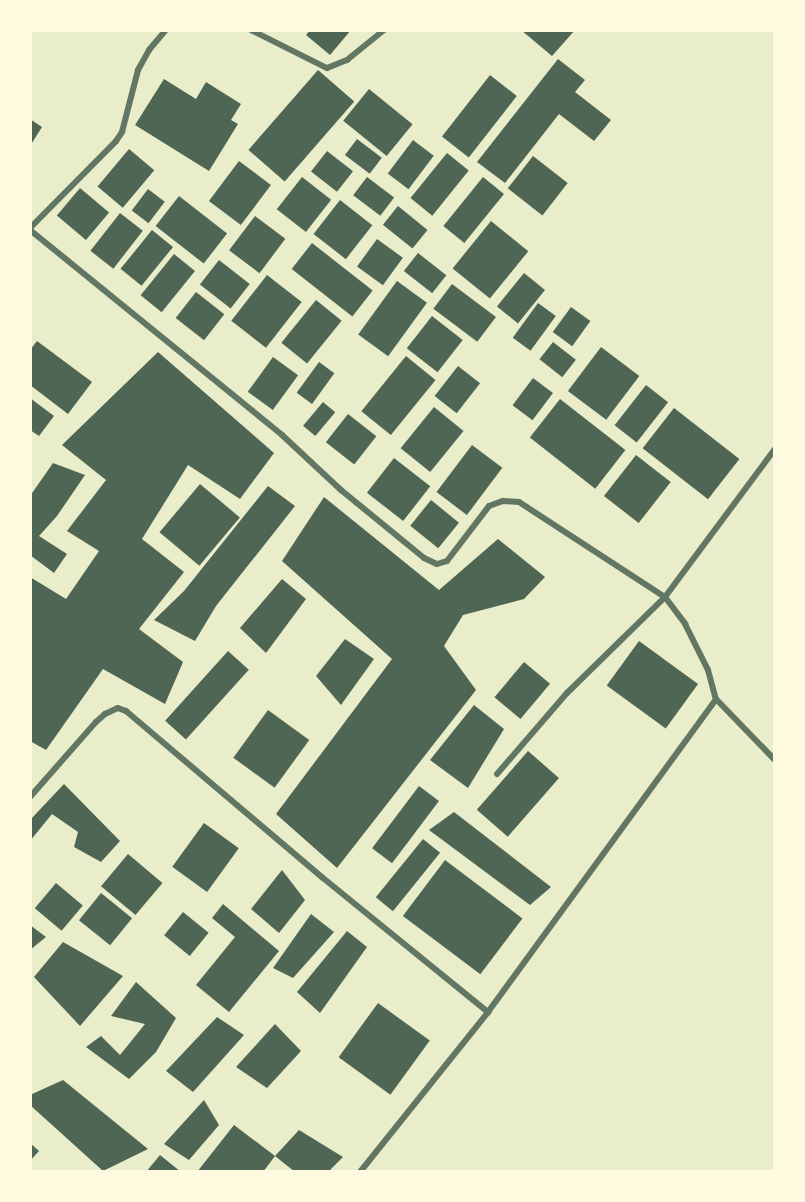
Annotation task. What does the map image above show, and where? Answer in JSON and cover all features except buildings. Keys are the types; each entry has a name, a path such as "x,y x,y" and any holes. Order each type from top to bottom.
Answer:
{"street":[{"path":"166,30 149,50 138,70 122,132 116,141 30,229 282,435 341,490 424,558 437,564 447,561 489,506 503,501 519,502 665,597 685,624 708,670 716,699 775,760"},
{"path":"251,30 327,68 347,60 384,30"},
{"path":"497,774 567,693 665,597 775,449"},
{"path":"360,1172 488,1012 716,699"},
{"path":"30,797 96,722 105,714 118,708 126,711 323,878 488,1012"}]}
